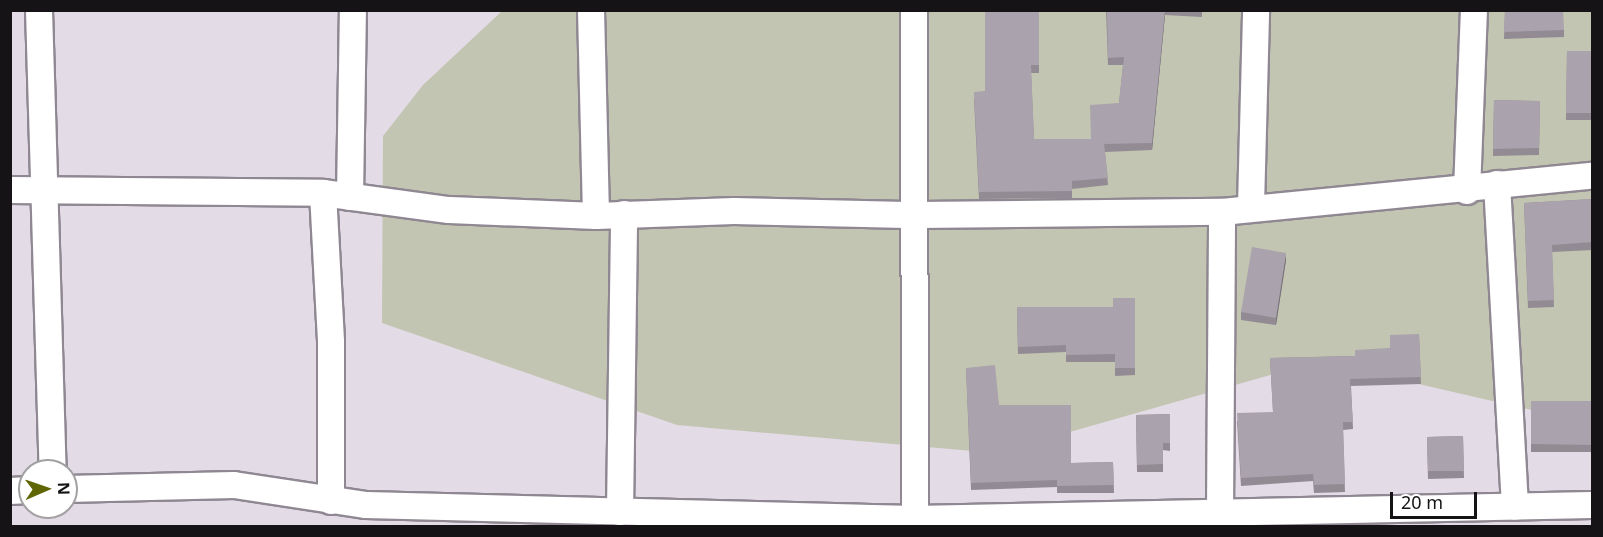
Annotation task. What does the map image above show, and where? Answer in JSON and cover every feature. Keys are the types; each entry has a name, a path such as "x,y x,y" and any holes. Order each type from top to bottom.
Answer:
{"street":[{"path":"39,10 53,459"},
{"path":"351,197 353,10"},
{"path":"591,10 596,216"},
{"path":"914,10 917,215 915,519"},
{"path":"1251,206 1256,10"},
{"path":"1467,191 1474,10"},
{"path":"10,190 322,193 449,210 596,216 624,214 917,215 1222,212 1251,206 1467,191 1497,184 1593,176"},
{"path":"1497,184 1515,506"},
{"path":"322,193 331,342 331,501"},
{"path":"1220,513 1222,212"},
{"path":"620,512 624,214"},
{"path":"78,489 234,485 331,501 501,518 620,512 768,521 915,519 1078,521 1220,513 1371,518 1515,506 1593,505"}],"green space":[{"path":"502,11 1592,11 1592,424 1319,361 996,453 677,425 382,323 383,136 423,85"}],"building":[{"path":"985,10 1039,10 1039,65 1031,65 1034,139 1091,139 1090,105 1119,103 1124,57 1108,58 1107,10 1165,10 1152,143 1104,144 1108,178 1072,181 1072,191 979,192 974,92 985,91"},
{"path":"1505,10 1563,10 1564,30 1504,32"},
{"path":"1567,51 1593,51 1593,113 1566,113"},
{"path":"1494,100 1540,101 1539,148 1493,149"},
{"path":"1593,199 1593,242 1552,245 1554,300 1528,301 1524,203"},
{"path":"1252,247 1286,253 1276,318 1241,312"},
{"path":"1113,298 1135,298 1135,368 1115,368 1115,354 1066,355 1066,345 1018,347 1017,307 1113,307"},
{"path":"1419,334 1421,377 1350,379 1353,422 1343,422 1345,484 1314,485 1313,474 1241,478 1237,413 1273,412 1270,358 1355,356 1355,350 1390,348 1390,335"},
{"path":"995,365 999,405 1071,405 1071,463 1113,462 1114,485 1057,486 1057,480 971,483 966,368"},
{"path":"1531,401 1593,401 1593,445 1531,444"},
{"path":"1170,414 1170,443 1163,443 1163,464 1137,465 1136,415"},
{"path":"1463,436 1464,471 1428,471 1427,437"}]}
